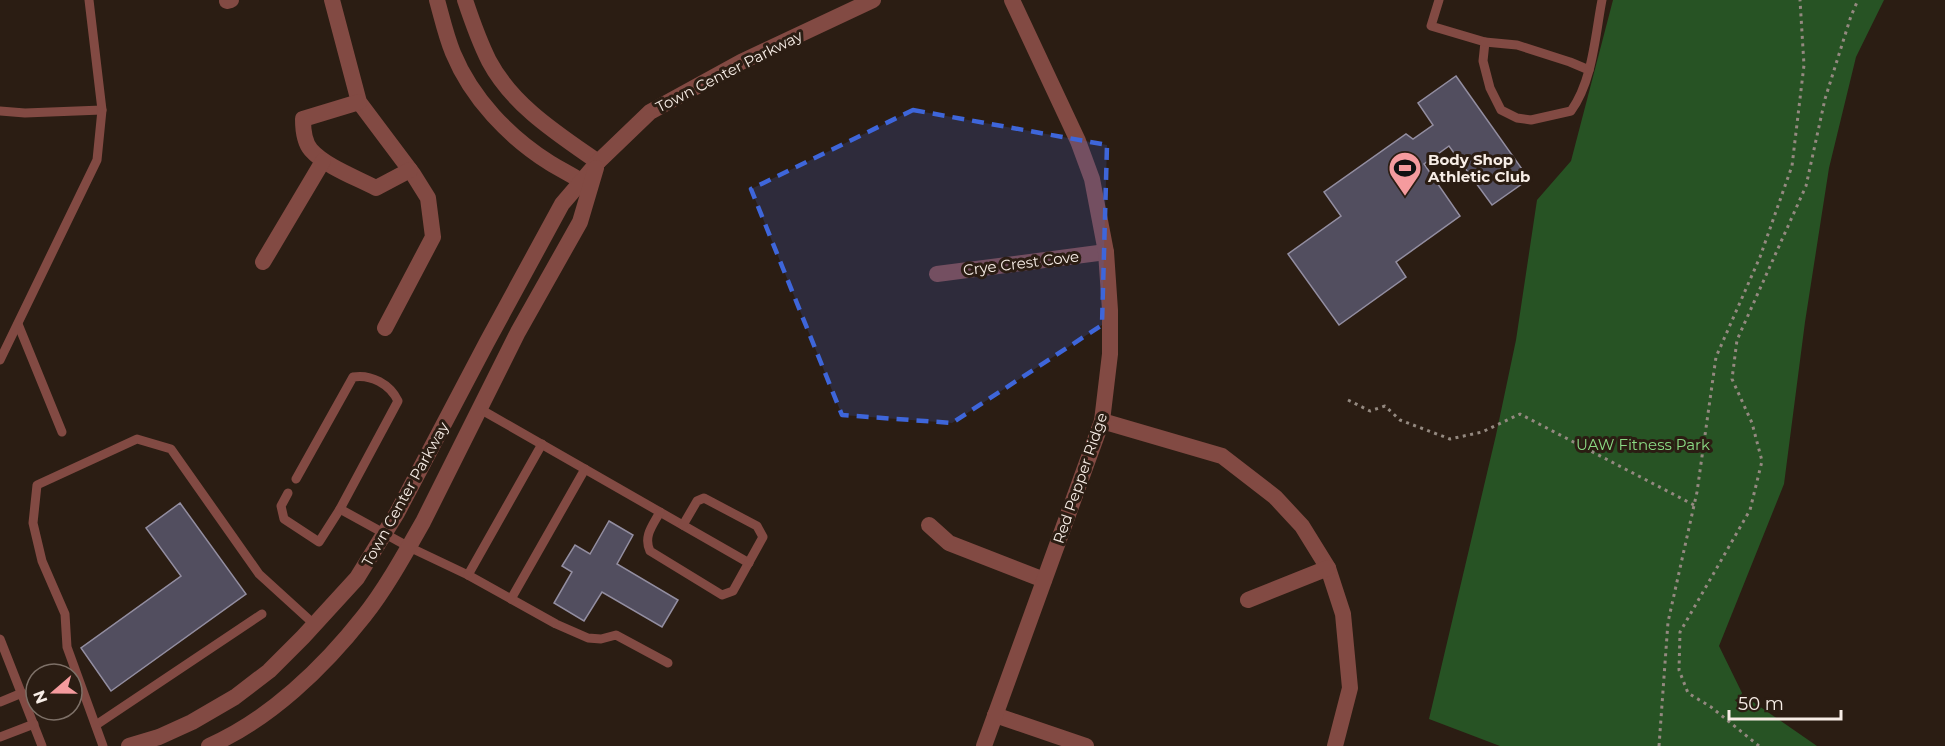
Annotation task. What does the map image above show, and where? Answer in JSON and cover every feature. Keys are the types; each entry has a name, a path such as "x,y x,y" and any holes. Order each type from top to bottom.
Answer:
{"street":[{"path":"332,0 359,102 428,198 433,237 385,327"},
{"path":"437,0 453,54 467,79 495,119 550,163 586,184"},
{"path":"465,0 477,36 490,63 517,99 543,123 598,162"},
{"name":"Town Center Parkway","path":"209,746 268,711 300,685 365,615 409,547 518,333 580,222 586,184 598,162 650,112 741,62 873,0"},
{"name":"Red Pepper Ridge","path":"984,746 1102,421 1110,354 1106,252 1092,179 1078,141 1012,0"},
{"path":"359,102 303,119 303,131 310,149 323,161 376,188 410,170"},
{"path":"263,262 323,161"},
{"name":"Town Center Parkway","path":"129,746 192,722 235,697 269,670 315,625 357,578 385,533 562,204 586,184"},
{"name":"Crye Crest Cove","path":"937,274 1106,252"},
{"path":"1102,421 1222,456 1275,497 1302,526 1328,568 1343,615 1350,688 1335,746"},
{"path":"929,525 949,543 1044,580"},
{"path":"1248,600 1328,568"},
{"path":"995,715 1086,746"}],"lane":[{"path":"0,360 97,160 102,110 89,0"},
{"path":"1439,0 1431,26 1485,42 1517,45 1589,70"},
{"path":"1485,42 1483,61 1490,88 1501,110 1517,118 1531,120 1571,111 1581,96 1589,70 1602,0"},
{"path":"0,111 24,113 102,110"},
{"path":"18,324 62,432"},
{"path":"288,494 281,506 284,519 320,542 398,401 393,389 365,375 353,377 296,480"},
{"path":"480,409 750,563"},
{"path":"104,746 67,647 65,614 42,561 33,523 37,485 137,439 171,449 259,574 315,625"},
{"path":"468,575 542,444"},
{"path":"511,599 585,469"},
{"path":"660,512 647,536 646,543 650,550 722,595 732,591 763,537 757,526 704,498 698,501 683,525"},
{"path":"340,509 409,547 468,575 556,624 588,638 602,639 616,635 668,663"},
{"path":"96,725 262,614"},
{"path":"0,639 3,652 22,693 42,746"},
{"path":"0,702 22,693"},
{"path":"0,737 34,724"}],"path":[{"path":"1659,746 1668,622 1694,505 1716,357 1760,257 1792,166 1804,65 1800,0"},
{"path":"1759,746 1711,707 1688,693 1679,670 1680,633 1750,510 1762,460 1752,423 1732,379 1737,340 1806,186 1826,99 1858,0"},
{"path":"1348,400 1370,411 1385,406 1400,420 1450,439 1482,432 1520,414 1694,505"}],"highlighted area":[{"path":"913,110 1107,145 1102,325 952,423 842,415 751,189"}],"green space":[{"name":"UAW Fitness Park","path":"1613,0 1884,0 1856,57 1829,168 1805,322 1784,484 1719,646 1743,695 1817,746 1500,746 1429,719 1516,340 1537,200 1571,161"}],"building":[{"path":"1456,76 1529,179 1492,205 1449,146 1424,164 1460,216 1396,262 1406,277 1339,325 1288,254 1341,216 1324,192 1406,134 1413,139 1433,125 1418,103"},
{"path":"180,503 246,594 111,691 81,648 181,576 146,528"},
{"path":"609,521 633,535 617,564 678,600 662,627 602,592 584,621 554,603 572,572 562,566 575,545 590,554"}],"place":[{"name":"Body Shop Athletic Club","path":"1405,197"}]}
